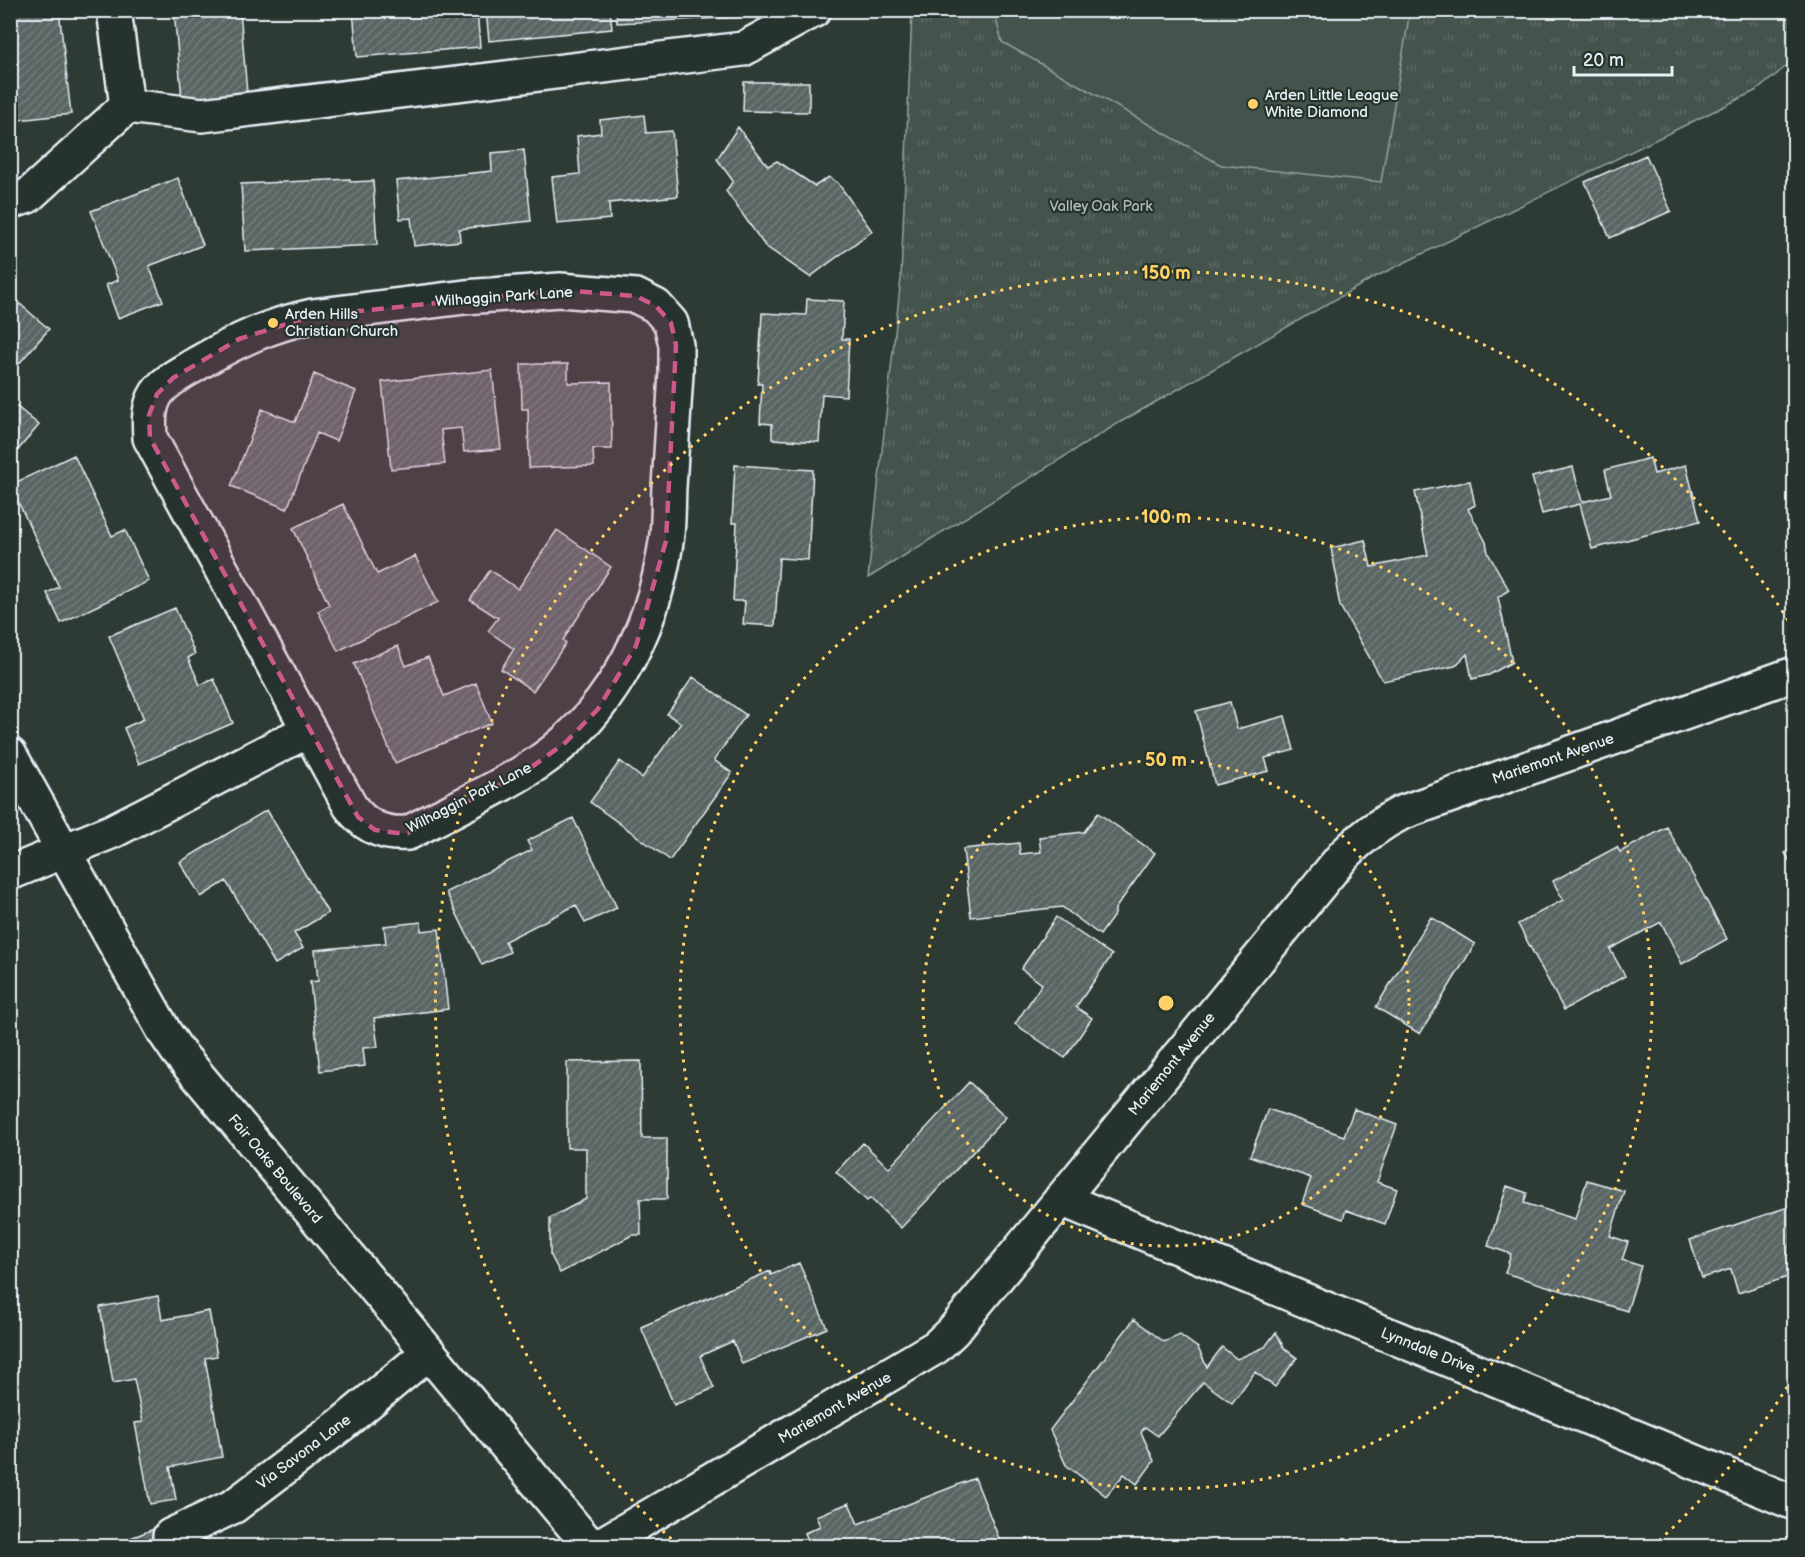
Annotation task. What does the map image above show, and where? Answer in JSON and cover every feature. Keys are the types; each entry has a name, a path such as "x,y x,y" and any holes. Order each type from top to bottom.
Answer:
{"street":[{"path":"114,10 128,106"},
{"path":"10,202 28,196 128,106 202,115 743,49 814,10"},
{"name":"Wilhaggin Park Lane","path":"560,290 636,296 656,306 670,323 676,345 666,541 655,595 636,646 598,709 565,743 526,771 408,833 375,830 358,817 309,730 150,438 148,415 157,394 172,378 239,339 263,329 312,316 465,297 560,290"},
{"name":"Mariemont Avenue","path":"599,1546 936,1347 952,1331 1344,855 1380,824 1401,813 1794,674"},
{"path":"10,873 113,831 309,730"},
{"name":"Fair Oaks Boulevard","path":"10,755 165,1033 178,1052 590,1546"},
{"name":"Lynndale Drive","path":"1061,1199 1794,1503"},
{"name":"Via Savona Lane","path":"171,1536 234,1506 342,1425 428,1353"}],"highlighted area":[{"path":"560,290 636,296 656,306 671,323 676,345 666,541 636,646 598,709 565,743 526,771 408,833 375,830 358,817 150,438 149,415 157,394 173,378 239,339 312,316"}],"green space":[{"name":"Valley Oak Park","path":"912,11 1794,11 1794,60 1757,90 1373,278 1117,424 868,578 901,278"},
{"name":"Arden Little League White Diamond","path":"994,11 1410,11 1381,182 1221,165 1002,42"}],"building":[{"path":"10,10 59,10 71,114 10,121"},
{"path":"174,10 240,10 247,93 182,99"},
{"path":"353,10 477,10 480,47 357,57"},
{"path":"486,10 610,10 612,29 489,41"},
{"path":"616,10 740,10 741,17 617,23"},
{"path":"744,82 809,82 809,112 743,111"},
{"path":"644,115 646,133 672,131 678,196 609,203 610,219 557,224 552,177 580,174 577,136 601,133 600,120"},
{"path":"738,127 768,166 777,161 815,186 829,177 838,183 872,231 810,277 765,246 726,191 733,181 717,159"},
{"path":"524,150 531,221 459,229 460,241 414,246 411,218 400,219 396,181 492,171 491,153"},
{"path":"1646,155 1671,211 1610,238 1585,182"},
{"path":"178,178 203,245 149,266 163,301 118,318 106,285 118,280 91,211"},
{"path":"350,179 350,182 373,181 377,245 245,251 241,184"},
{"path":"807,299 844,301 842,339 849,339 846,396 822,394 819,442 772,439 772,424 760,423 762,384 758,384 762,313 806,315"},
{"path":"20,304 49,329 10,374 10,314"},
{"path":"521,364 568,364 568,383 611,382 612,449 593,449 594,466 529,468 528,409 522,409"},
{"path":"492,370 501,449 464,452 461,428 441,430 445,464 391,469 382,382"},
{"path":"314,374 356,391 336,441 317,433 287,509 231,486 262,409 295,422"},
{"path":"10,401 39,425 13,456 10,454"},
{"path":"74,455 112,536 125,530 149,581 61,623 47,593 59,587 10,485"},
{"path":"1650,458 1654,474 1686,465 1700,521 1592,549 1580,504 1542,514 1532,477 1573,467 1582,502 1611,495 1605,470"},
{"path":"735,465 813,470 808,560 779,558 775,626 743,624 745,601 733,601 737,523 732,523"},
{"path":"1470,481 1475,505 1468,509 1486,542 1488,553 1509,590 1498,597 1512,662 1489,675 1472,679 1467,654 1455,666 1383,681 1340,606 1331,548 1365,540 1371,567 1428,555 1415,492"},
{"path":"343,504 377,574 415,556 438,602 338,651 318,611 329,605 293,528"},
{"path":"557,530 611,567 563,640 566,643 533,691 501,669 514,649 488,631 498,618 470,600 490,570 518,589"},
{"path":"175,608 195,654 188,658 200,685 214,679 233,723 139,764 124,728 144,719 109,636"},
{"path":"398,646 406,666 428,657 444,696 476,683 492,723 395,763 354,664"},
{"path":"693,677 746,715 714,760 732,773 670,860 590,802 620,761 642,778 681,723 667,714"},
{"path":"1230,702 1237,729 1285,716 1294,750 1265,758 1269,771 1215,785 1196,711"},
{"path":"267,810 328,913 294,933 303,948 275,964 226,881 201,897 180,862"},
{"path":"1098,813 1155,853 1115,909 1115,914 1100,935 1062,907 971,917 963,849 1019,843 1020,854 1041,852 1039,837 1084,832"},
{"path":"573,818 617,908 585,923 576,905 505,941 510,952 482,965 446,892 532,850 527,841"},
{"path":"1667,827 1727,939 1682,964 1661,922 1610,949 1625,976 1564,1010 1518,924 1563,900 1553,881 1617,847 1620,852"},
{"path":"1794,847 1794,869 1785,853"},
{"path":"1056,917 1112,955 1076,1007 1092,1018 1065,1058 1015,1024 1042,984 1021,969"},
{"path":"1431,917 1475,944 1420,1034 1376,1007"},
{"path":"421,922 421,931 439,929 448,1009 374,1018 378,1047 363,1048 365,1066 320,1071 310,982 318,981 315,950 386,943 384,926"},
{"path":"641,1061 642,1138 667,1138 667,1199 640,1199 641,1235 632,1235 560,1273 550,1254 550,1218 586,1199 586,1148 567,1148 567,1062"},
{"path":"969,1082 1006,1117 901,1228 870,1198 867,1201 836,1172 863,1143 889,1168"},
{"path":"10,1085 18,1099 10,1103"},
{"path":"1268,1109 1344,1136 1354,1109 1397,1125 1377,1182 1397,1189 1385,1224 1346,1210 1343,1219 1302,1204 1311,1178 1250,1156"},
{"path":"1587,1180 1624,1191 1610,1236 1628,1242 1622,1260 1641,1266 1627,1311 1505,1273 1511,1254 1488,1246 1507,1186 1527,1193 1524,1203 1575,1219"},
{"path":"1794,1205 1794,1275 1738,1293 1731,1269 1702,1278 1690,1240"},
{"path":"799,1263 827,1328 742,1364 733,1341 700,1356 714,1388 674,1405 641,1327 770,1271 771,1275"},
{"path":"158,1296 162,1320 209,1311 217,1356 205,1358 222,1457 170,1467 176,1500 150,1504 135,1423 143,1422 134,1379 113,1383 100,1307"},
{"path":"1134,1319 1164,1342 1180,1335 1198,1348 1207,1367 1222,1347 1237,1359 1265,1347 1276,1332 1284,1348 1297,1358 1275,1387 1255,1372 1232,1403 1203,1382 1158,1436 1145,1427 1141,1432 1154,1461 1137,1484 1124,1474 1106,1496 1066,1465 1050,1430"},
{"path":"975,1478 1002,1546 810,1546 805,1533 820,1526 816,1516 849,1503 858,1524"},
{"path":"159,1527 167,1546 110,1546"}],"place":[{"name":"Arden Little League White Diamond","path":"1253,104"},
{"name":"Arden Hills Christian Church","path":"273,323"}]}
